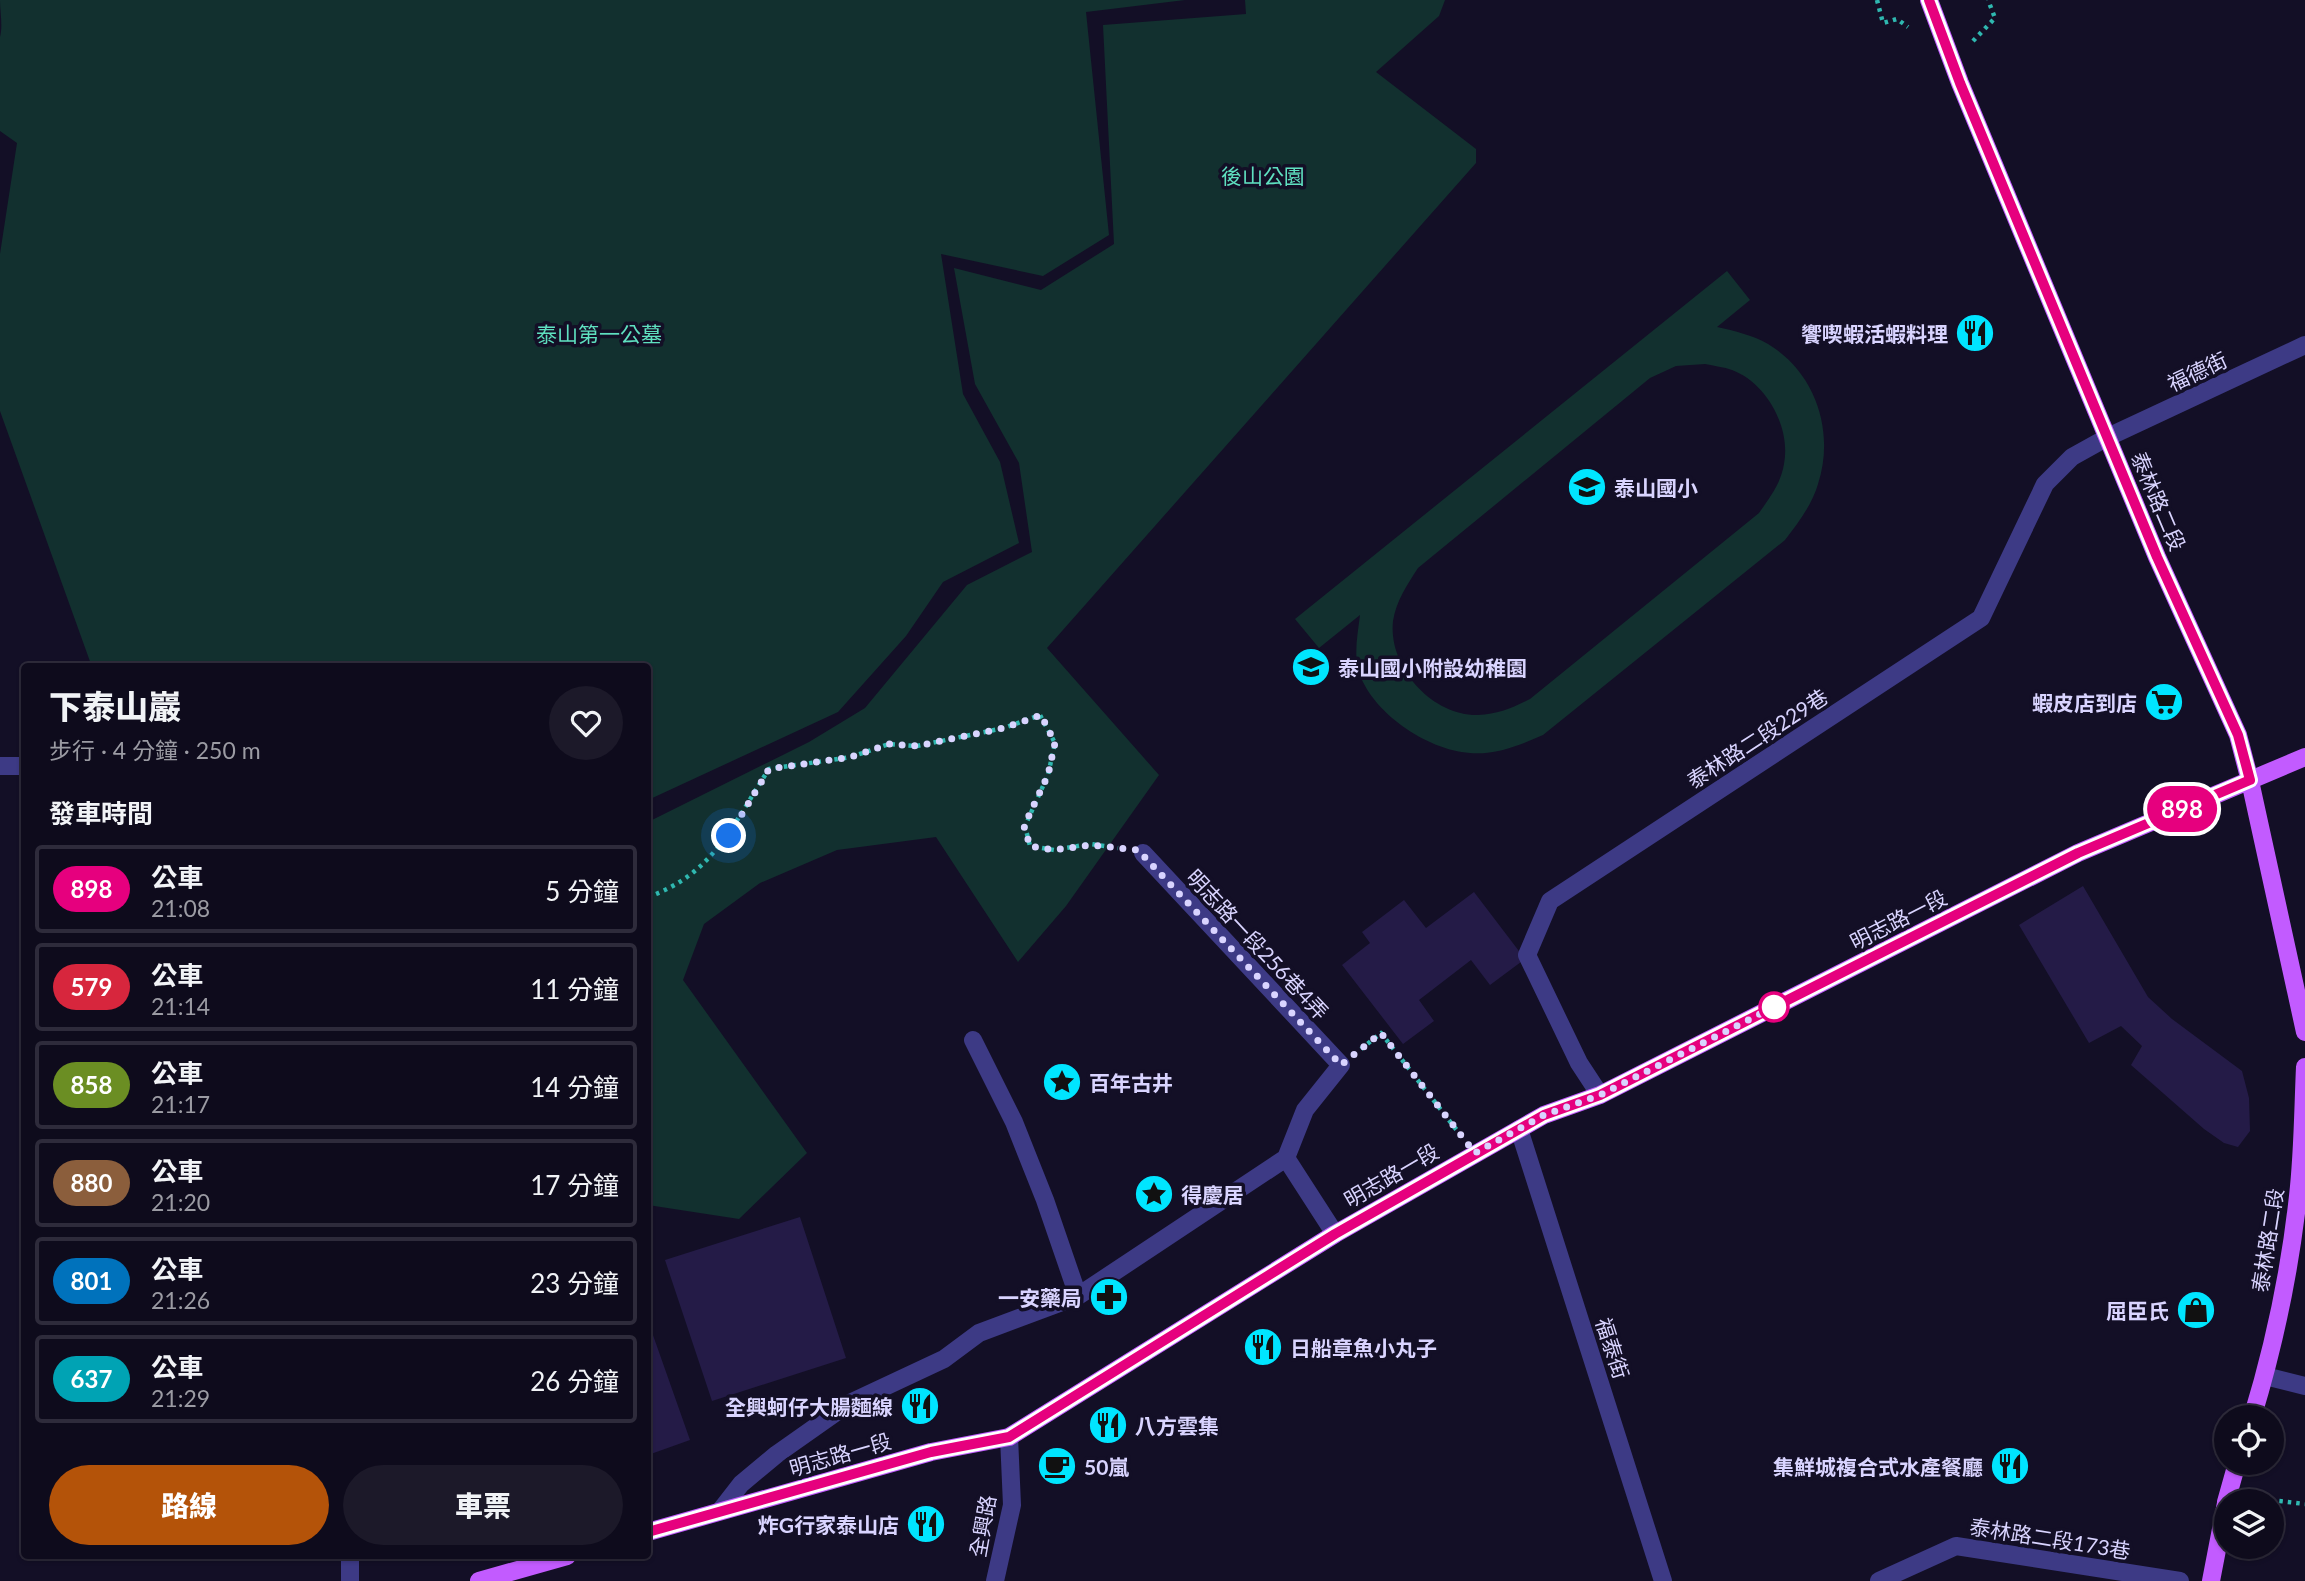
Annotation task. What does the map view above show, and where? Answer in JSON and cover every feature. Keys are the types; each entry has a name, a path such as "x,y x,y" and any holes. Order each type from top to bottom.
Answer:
{"main road":[{"name":"泰林路二段","path":"1929,0 1960,83 2157,557 2238,735 2305,1032"},
{"name":"明志路一段","path":"651,1531 931,1452 1009,1437 1335,1234 1544,1115 1600,1095 2078,853 2305,757"},
{"name":"泰林路二段","path":"2256,1405 2265,1376 2283,1289 2298,1196 2305,1067"},
{"path":"479,1581 556,1559"},
{"path":"2211,1581 2215,1559"}],"street":[{"name":"福德街","path":"2108,437 2305,345"},
{"name":"泰林路二段229巷","path":"1600,1095 1579,1063 1527,955 1550,901 1981,618 2045,484 2072,457 2108,437"},
{"path":"0,766 21,766"},
{"name":"明志路一段256巷4弄","path":"1143,853 1341,1065"},
{"path":"973,1040 1014,1122 1045,1200 1078,1296"},
{"path":"720,1511 741,1484 777,1454 848,1404 944,1359 979,1333 1078,1296 1286,1158 1305,1110 1341,1065"},
{"name":"福泰街","path":"1518,1129 1663,1581"},
{"path":"1286,1158 1335,1234"},
{"path":"2265,1376 2305,1386"},
{"name":"全興路","path":"995,1581 1012,1505 1009,1437"},
{"name":"泰林路二段173巷","path":"1879,1581 1956,1546 2180,1581"},
{"path":"350,1559 350,1581"}],"path":[{"path":"1877,0 1883,23 1897,19"},
{"path":"651,896 667,890 697,871 729,836 769,769 851,757 889,744 917,746 1004,728 1041,715 1055,743 1048,775 1024,826 1030,846 1054,850 1090,845 1138,850 1143,853"},
{"path":"1341,1065 1381,1033 1475,1153"},
{"path":"2284,1503 2305,1504"}],"green space":[{"name":"泰山第一公墓","path":"0,0 1185,0 1086,12 1109,235 1043,276 941,254 963,394 1000,462 1019,543 943,582 906,636 838,712 651,799 651,663 91,663 0,411 0,254 17,143 0,131"},
{"name":"後山公園","path":"1245,0 1445,0 1439,16 1376,72 1476,149 1476,163 1047,648 1159,775 1066,906 1018,962 936,837 837,850 760,883 704,924 683,980 807,1153 739,1219 651,1205 651,821 809,742 865,708 967,585 1032,552 1019,463 975,384 954,268 1041,290 1114,244 1103,25 1246,14"},
{"path":"1727,271 1750,300 1717,327 1756,338 1785,356 1809,387 1817,405 1822,424 1823,464 1808,506 1785,540 1543,735 1534,739 1508,748 1480,753 1436,745 1402,726 1387,714 1364,685 1356,655 1360,615 1319,648 1295,619","holes":["1705,364 1745,376 1766,396 1780,422 1785,450 1783,471 1759,513 1530,699 1505,710 1478,715 1445,707 1416,686 1398,655 1393,638 1393,621 1402,593 1418,568 1650,378 1676,366"]}],"building":[{"path":"2083,886 2148,997 2172,1019 2242,1071 2249,1098 2250,1131 2238,1147 2224,1143 2204,1129 2131,1065 2142,1046 2121,1026 2089,1043 2019,925"},
{"path":"1474,892 1525,959 1490,985 1471,960 1419,1000 1434,1021 1403,1044 1342,965 1370,943 1362,932 1404,900 1426,928"},
{"path":"800,1217 846,1358 712,1401 665,1260"},
{"path":"651,1330 690,1440 651,1454"}],"bus line":[{"name":"898","path":"651,1531 931,1452 1009,1437 1335,1234 1544,1115 1600,1095 2078,853 2250,780 2238,735 2157,557 1960,83 1929,0"}],"place":[{"name":"饗喫蝦活蝦料理","path":"1975,333"},
{"name":"泰山國小","path":"1587,487"},
{"name":"泰山國小附設幼稚園","path":"1311,667"},
{"name":"蝦皮店到店","path":"2164,702"},
{"name":"百年古井","path":"1062,1082"},
{"name":"得慶居","path":"1154,1194"},
{"name":"一安藥局","path":"1109,1297"},
{"name":"屈臣氏","path":"2196,1310"},
{"name":"日船章魚小丸子","path":"1263,1347"},
{"name":"全興蚵仔大腸麵線","path":"920,1406"},
{"name":"八方雲集","path":"1108,1425"},
{"name":"50嵐","path":"1057,1466"},
{"name":"集鮮城複合式水產餐廳","path":"2010,1466"},
{"name":"炸G行家泰山店","path":"926,1524"}],"route":[{"path":"729,836 769,769 851,757 889,744 917,746 1004,728 1041,715 1055,743 1048,775 1024,826 1030,846 1054,850 1090,845 1138,850 1143,853 1341,1065 1381,1033 1475,1153 1544,1115 1600,1095 1774,1007"}]}
